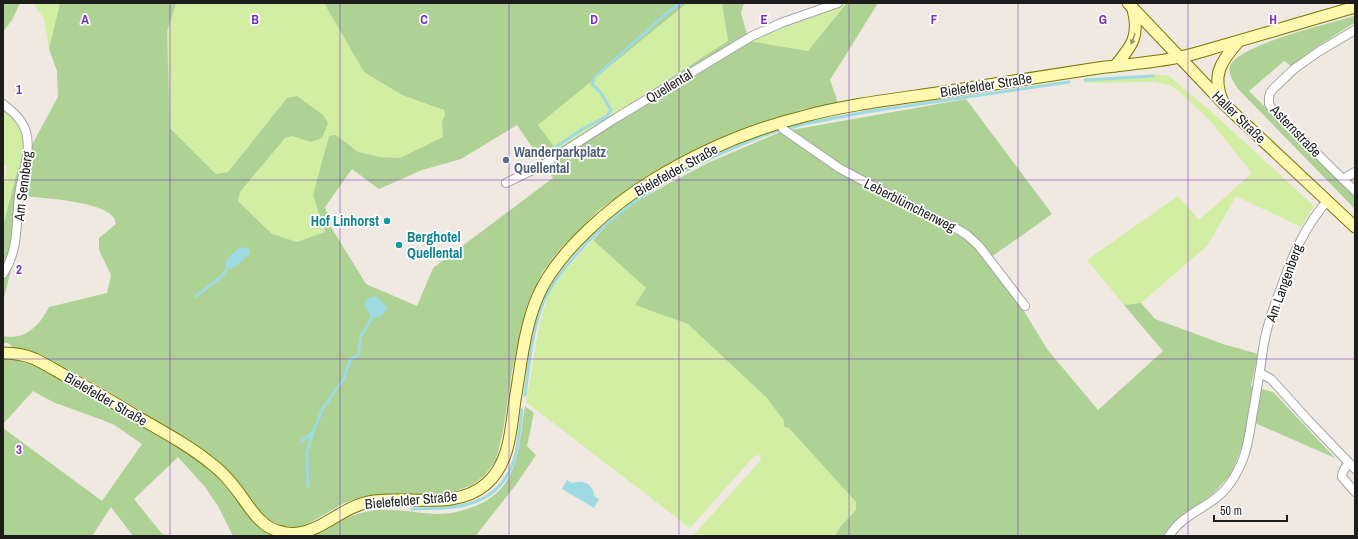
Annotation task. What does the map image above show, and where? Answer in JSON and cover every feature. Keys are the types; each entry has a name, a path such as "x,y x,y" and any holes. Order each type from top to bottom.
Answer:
{"main road":[{"name":"Haller Straße","path":"1130,6 1224,104 1328,200 1355,227"},
{"path":"1115,66 1128,52 1134,39 1136,22 1130,6"},
{"name":"Bielefelder Straße","path":"3,353 24,356 37,360 97,392 187,446 215,466 236,489 262,523 272,529 284,533 299,533 314,528 353,506 367,502 384,500 454,499 470,494 485,486 495,475 504,460 525,340 537,298 543,285 565,253 604,216 627,197 653,180 706,152 742,136 806,115 876,102 1180,57 1355,7"},
{"path":"1224,104 1219,94 1218,72 1226,55 1238,41"}],"street":[{"name":"Quellental","path":"506,183 541,166 623,114 752,36 838,3"},
{"name":"Asternstraße","path":"1355,30 1318,52 1294,69 1274,88 1270,93 1269,98 1269,104 1272,109 1355,191"},
{"name":"Am Sennberg","path":"3,104 19,117 26,132 28,148 19,196 17,233 10,262 3,274"},
{"name":"Leberblümchenweg","path":"779,123 783,129 839,168 967,235 979,246 1025,306"},
{"path":"1343,179 1355,172"},
{"name":"Am Langenberg","path":"1169,536 1179,523 1222,492 1236,473 1243,458 1248,441 1269,322 1300,238 1328,200"},
{"path":"1260,373 1271,379 1352,466 1344,469 1342,477 1355,492"}],"green space":[{"path":"3,3 20,3 12,20 3,32"},
{"path":"33,3 60,3 49,49 44,19"},
{"path":"60,3 176,3 167,32 170,128 216,174 228,172 287,98 297,96 323,115 328,123 322,138 311,142 292,136 285,138 240,192 238,201 272,234 297,242 325,232 313,195 329,136 336,135 358,152 380,157 400,158 443,137 442,122 445,115 444,110 402,95 364,72 324,3 687,3 538,125 557,151 728,41 722,3 744,3 741,13 749,41 808,51 846,4 878,3 830,80 838,103 804,109 766,121 705,147 650,174 600,209 560,249 542,273 531,296 524,318 512,371 503,431 496,460 484,476 472,485 456,491 440,494 364,496 344,503 306,525 297,527 282,526 268,519 220,463 189,440 99,386 40,354 14,348 8,343 3,343 3,336 18,336 31,330 41,320 49,307 107,293 111,275 99,250 99,238 116,224 114,218 108,212 86,204 71,201 22,196 15,255 3,301 3,226 17,172 58,97 57,71 49,49","holes":["517,125 553,178 433,268 417,306 366,284 331,227 325,207 352,169 379,189 422,170 461,159"]},
{"path":"176,3 324,3 364,72 402,95 444,110 445,115 442,122 443,137 400,158 380,157 358,152 336,135 313,195 325,232 297,242 272,234 238,201 240,192 285,138 292,136 311,142 287,98 228,172 216,174 170,128 167,32"},
{"path":"687,3 722,3 728,41 556,151 538,125"},
{"path":"846,4 808,51 749,41"},
{"path":"1355,16 1355,23 1315,48 1291,66 1284,61 1249,91 1355,197 1355,209 1238,89 1229,70 1231,64 1239,56 1252,49 1288,35"},
{"path":"1154,74 1169,76 1217,117 1314,206 1301,227 1236,196 1207,246 1141,303 1124,305 1087,260 1178,196 1199,220 1252,173 1212,123 1180,92 1170,85 1154,82 1085,83 1084,81"},
{"path":"966,99 1052,214 991,257 1047,349 1098,410 1163,351 1124,305 1141,303 1155,319 1223,344 1258,354 1251,386 1273,392 1335,458 1248,420 1245,439 1231,474 1213,494 1176,520 1166,536 835,536 840,527 856,510 856,502 789,428 784,427 784,421 767,398 688,324 635,305 646,288 593,240 609,223 636,202 710,162 780,132"},
{"path":"6,102 22,115 27,124 32,144 17,172 3,226 3,190 7,166 3,164 3,116"},
{"path":"593,240 646,288 635,305 688,324 767,398 784,421 784,427 789,427 856,502 856,510 840,527 835,536 693,536 760,461 761,455 754,456 690,528 526,402 539,327 549,294 564,272"},
{"path":"3,359 10,359 34,365 185,450 212,471 257,524 269,534 276,536 233,536 218,506 205,487 178,457 134,499 162,534 171,536 133,536 111,507 92,536 3,536 3,428 102,501 142,444 113,424 53,402 33,391 3,424"},
{"path":"525,406 534,413 527,446 536,455 515,486 477,534 478,536 309,536 350,516 374,510 444,514 470,508 486,500 499,491 508,480 514,467 518,453"}],"water":[{"path":"242,247 249,249 250,254 231,269 225,266 231,255"},
{"path":"375,296 382,301 387,309 380,317 372,318 364,305 368,298"},
{"path":"567,480 572,483 584,482 592,488 594,496 599,499 594,508 562,489"}],"waterway":[{"path":"544,155 581,130 607,116 611,110 601,93 592,84 595,77 668,12 681,3"},
{"path":"1085,80 1153,76"},
{"path":"790,128 866,112 1069,82"},
{"path":"525,395 536,325 543,303 562,272 597,233 644,195 669,180 722,153 778,130"},
{"path":"195,297 222,276 227,268"},
{"path":"308,486 307,453 313,432 323,408 343,380 350,360 358,355 361,336 373,316"},
{"path":"412,509 462,506 477,501 490,494 501,485 510,471 516,453 522,410"},
{"path":"301,442 313,432"}],"place":[{"name":"Wanderparkplatz Quellental","path":"506,160"},
{"name":"Hof Linhorst","path":"387,221"},
{"name":"Berghotel Quellental","path":"399,245"}]}
